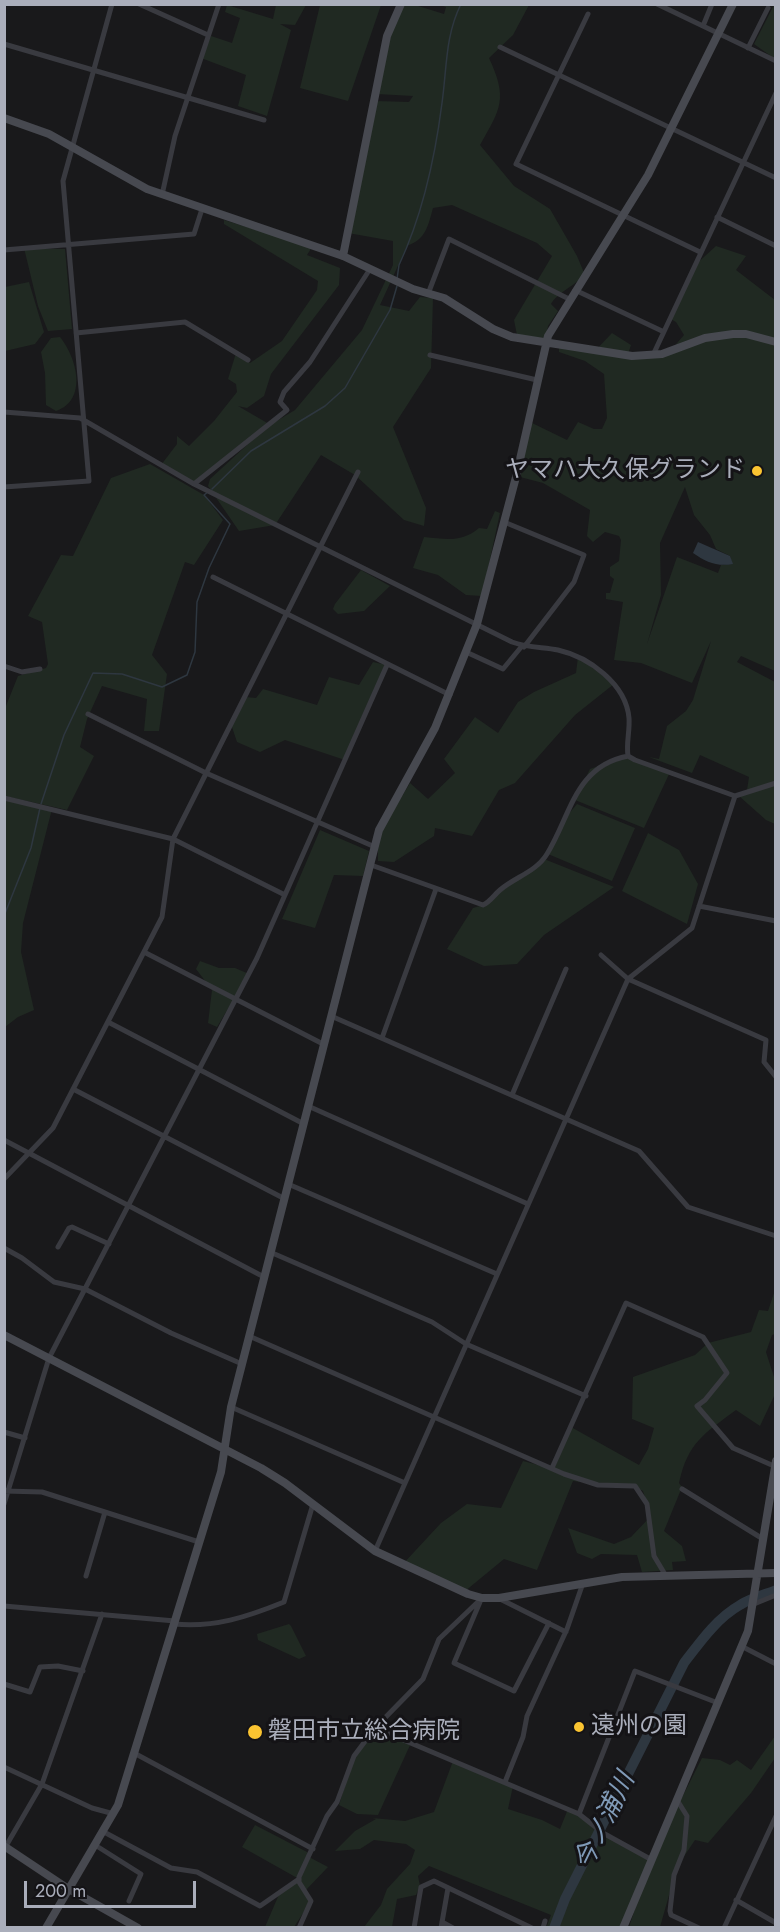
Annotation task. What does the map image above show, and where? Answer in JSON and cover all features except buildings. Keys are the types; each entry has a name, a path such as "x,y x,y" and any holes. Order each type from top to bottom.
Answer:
{"street":[{"path":"4,487 89,481 63,182 112,4"},
{"path":"139,4 208,35"},
{"path":"162,195 175,136 219,4"},
{"path":"343,256 387,36 401,4"},
{"path":"657,4 776,62"},
{"path":"703,26 712,4"},
{"path":"46,1928 67,1888 114,1814 134,1754 221,1472 231,1407 379,830 424,750 450,695 477,624 504,522 545,343 554,322 624,215 672,128 733,4"},
{"path":"748,48 768,8"},
{"path":"588,14 516,164 700,252"},
{"path":"4,44 93,72 264,120"},
{"path":"500,47 776,178"},
{"path":"653,356 662,331 776,93"},
{"path":"4,118 49,134 162,195 343,256 370,270 449,301 503,334 545,343 632,356 653,356 705,338 733,334 746,334 776,342"},
{"path":"4,250 194,234 202,209"},
{"path":"717,217 776,246"},
{"path":"428,294 449,239 569,299"},
{"path":"194,484 287,410 280,402 284,392 310,363 370,270"},
{"path":"576,290 662,331"},
{"path":"76,333 185,322 248,360"},
{"path":"430,355 537,380"},
{"path":"4,412 71,417 84,421 194,484 523,646 572,654 585,660 614,684 626,704 629,718 627,756"},
{"path":"4,1179 53,1128 162,917 173,839 358,472"},
{"path":"466,652 502,669 568,592 584,555 504,522"},
{"path":"213,577 450,695"},
{"path":"4,1504 49,1358 236,1000 387,665"},
{"path":"4,666 22,672 40,669"},
{"path":"88,714 206,772 375,846"},
{"path":"371,865 479,905 488,903 501,889 540,864 548,854 565,816 596,767 627,756 735,796 776,783"},
{"path":"375,1551 627,979 692,928 735,796"},
{"path":"4,798 173,839 285,895"},
{"path":"382,1038 436,889"},
{"path":"699,906 776,921"},
{"path":"144,952 323,1044"},
{"path":"601,955 627,979 766,1040 764,1062 776,1077"},
{"path":"512,1095 566,969"},
{"path":"331,1016 645,1155 688,1208 776,1236"},
{"path":"108,1022 304,1124"},
{"path":"73,1089 285,1199"},
{"path":"308,1106 528,1204"},
{"path":"4,1140 264,1277"},
{"path":"288,1184 497,1274"},
{"path":"58,1246 69,1227 109,1244"},
{"path":"4,1248 22,1258 54,1282 85,1289 171,1333 242,1364"},
{"path":"270,1252 432,1322 466,1344 586,1396"},
{"path":"552,1468 626,1303 703,1337 727,1373 705,1401 697,1406 733,1448 775,1464 754,1604 743,1647 623,1928"},
{"path":"4,1335 223,1448 285,1483 375,1551 468,1594 482,1598 499,1598 622,1577 776,1573"},
{"path":"249,1336 552,1468 598,1485 635,1486 647,1504 654,1556 666,1576"},
{"path":"231,1407 405,1483"},
{"path":"4,1432 25,1438"},
{"path":"682,1489 763,1539"},
{"path":"7,1491 42,1492 200,1542"},
{"path":"4,1606 102,1614 201,1626 245,1618 284,1602 313,1504"},
{"path":"86,1576 105,1512"},
{"path":"505,1782 524,1737 527,1716 566,1632 583,1583"},
{"path":"754,1604 776,1595"},
{"path":"482,1598 454,1663 514,1691 549,1623"},
{"path":"104,1832 171,1868 197,1872 260,1906 299,1879 327,1816 337,1802 354,1756 375,1728 423,1679 439,1639 482,1598"},
{"path":"499,1598 566,1632"},
{"path":"102,1614 42,1784 5,1846 67,1888 133,1926"},
{"path":"743,1647 776,1664"},
{"path":"4,1684 30,1692 40,1667 58,1666 83,1671"},
{"path":"579,1814 635,1671 718,1703"},
{"path":"375,1728 579,1814 603,1833 651,1860"},
{"path":"134,1754 313,1849"},
{"path":"4,1767 92,1808 114,1814"},
{"path":"677,1800 687,1816 684,1850 674,1875 670,1911 671,1915 699,1928"},
{"path":"724,1928 776,1816"},
{"path":"95,1845 141,1874 129,1901"},
{"path":"299,1879 311,1901 300,1927"},
{"path":"414,1928 421,1887 434,1881 532,1928"},
{"path":"448,1888 442,1925 453,1928"},
{"path":"736,1900 776,1923"}],"shaded area":[{"path":"227,5 273,19 276,5 306,5 295,25 280,24 291,30 267,116 238,106 246,75 201,58 211,36 232,43 240,18 225,12"},
{"path":"320,5 381,5 348,101 300,88"},
{"path":"401,5 415,5 444,14 446,7 440,5 529,5 513,35 489,58 499,84 500,103 493,122 480,145 514,186 550,209 577,256 585,275 551,304 558,311 548,326 545,343 517,335 514,320 552,256 537,243 452,205 433,208 428,226 422,236 407,246 380,305 409,311 420,297 433,298 431,368 393,427 426,508 424,526 404,520 355,475 321,455 275,525 239,531 208,486 210,479 258,435 194,484 161,465 177,444 177,436 189,446 214,421 237,392 236,384 228,379 236,353 250,363 282,341 317,290 318,281 224,224 224,220 312,247 307,255 340,268 339,285 271,374 264,396 247,408 238,406 269,424 265,428 295,410 362,330 393,265 393,241 348,233 376,101 409,102 413,96 377,94 387,36"},
{"path":"775,5 775,59 754,44"},
{"path":"716,246 746,256 736,270 775,300 775,671 741,656 737,662 775,682 775,824 766,820 739,796 766,787 747,790 749,777 700,755 692,773 649,757 659,759 667,726 686,711 693,700 711,641 692,683 641,663 614,660 623,602 606,599 606,593 610,593 614,579 610,576 610,567 619,561 621,540 619,536 605,532 593,542 587,536 590,510 543,483 520,477 530,422 567,440 578,422 594,429 602,429 607,418 604,374 585,361 559,352 559,347 593,353 612,333 631,345 628,354 671,350 684,335 676,322 669,318 693,267","holes":["685,487 694,515 710,535 716,549 730,556 732,564 721,565 718,573 677,557 647,644 661,595 660,543"]},
{"path":"24,248 65,249 72,329 48,331 38,306"},
{"path":"29,282 44,332 35,344 5,351 5,287"},
{"path":"60,337 75,367 76,388 73,398 66,406 56,411 46,405 45,373 41,352 51,338"},
{"path":"150,464 204,495 223,520 194,565 185,562 152,655 167,674 159,731 144,731 147,699 102,686 87,719 80,747 94,756 67,810 5,796 4,711 18,676 46,668 48,664 42,622 28,616 61,555 73,556 111,478"},
{"path":"495,511 500,513 482,596 466,595 438,575 413,568 424,537 453,539 466,536 479,528 487,529"},
{"path":"698,542 730,556 733,564 717,564 693,553"},
{"path":"361,570 390,586 364,611 338,614 333,609 335,604"},
{"path":"578,657 614,684 575,715 515,783 499,790 472,836 435,828 434,836 394,862 378,861 378,835 410,783 428,799 455,773 444,759 475,717 498,733 518,702 576,673"},
{"path":"373,662 387,665 345,760 285,740 260,752 237,742 231,724 245,697 256,698 263,689 317,705 329,677 359,685"},
{"path":"628,756 670,772 644,828 575,800 590,769"},
{"path":"5,798 52,809 23,923 21,952 34,1010 18,1017 5,1027"},
{"path":"577,804 635,828 612,881 548,854 562,822"},
{"path":"320,830 369,851 363,876 334,875 315,928 282,919"},
{"path":"648,833 679,850 698,884 687,924 622,891"},
{"path":"544,859 614,887 544,935 517,964 484,966 447,949 473,908 483,905"},
{"path":"200,961 219,968 235,968 249,974 217,1027 208,1023 212,990 196,969"},
{"path":"774,1293 775,1334 772,1335 766,1352 775,1380 775,1394 760,1426 736,1410 706,1433 687,1458 679,1483 682,1487 664,1531 682,1546 686,1561 672,1562 673,1570 642,1572 637,1555 601,1554 592,1559 577,1553 568,1528 614,1544 631,1537 651,1516 643,1491 637,1488 573,1481 537,1570 504,1559 464,1592 402,1565 441,1523 467,1504 501,1508 523,1461 554,1469 571,1427 639,1465 648,1449 654,1428 632,1419 633,1377 695,1355 708,1343 751,1332 759,1310 768,1311"},
{"path":"289,1624 306,1656 299,1659 258,1640 257,1634"},
{"path":"375,1728 411,1743 378,1815 357,1814 339,1805 354,1756"},
{"path":"775,1736 775,1758 751,1793 708,1843 695,1840 677,1867 660,1927 629,1927 649,1867 620,1927 546,1928 551,1915 429,1866 418,1876 420,1886 416,1895 397,1899 392,1927 364,1927 381,1905 387,1889 410,1864 415,1850 406,1844 374,1840 360,1849 335,1851 355,1831 376,1819 372,1818 405,1821 434,1812 453,1761 513,1786 508,1809 542,1820 560,1829 568,1809 579,1814 593,1828 651,1859 702,1758 720,1760 730,1765 737,1760 751,1770"},
{"path":"255,1825 307,1852 309,1857 328,1867 305,1891 311,1901 294,1927 265,1927 280,1892 299,1879 242,1847"}],"waterway":[{"path":"397,279 399,265 415,226 432,165 449,40 461,4"},
{"path":"212,489 251,451 325,406 345,388 390,310 397,286"},
{"path":"41,804 64,735 93,673 122,674 162,687 187,675 195,652 197,602 209,568 230,524 204,495 208,492"},
{"path":"4,916 31,848 40,808"},
{"name":"今ノ浦川","path":"554,1928 565,1899 684,1663 709,1631 732,1610 749,1600 776,1590"}],"place":[{"name":"ヤマハ大久保グランド","path":"757,471"},
{"name":"遠州の園","path":"579,1727"},
{"name":"磐田市立総合病院","path":"255,1732"}]}
